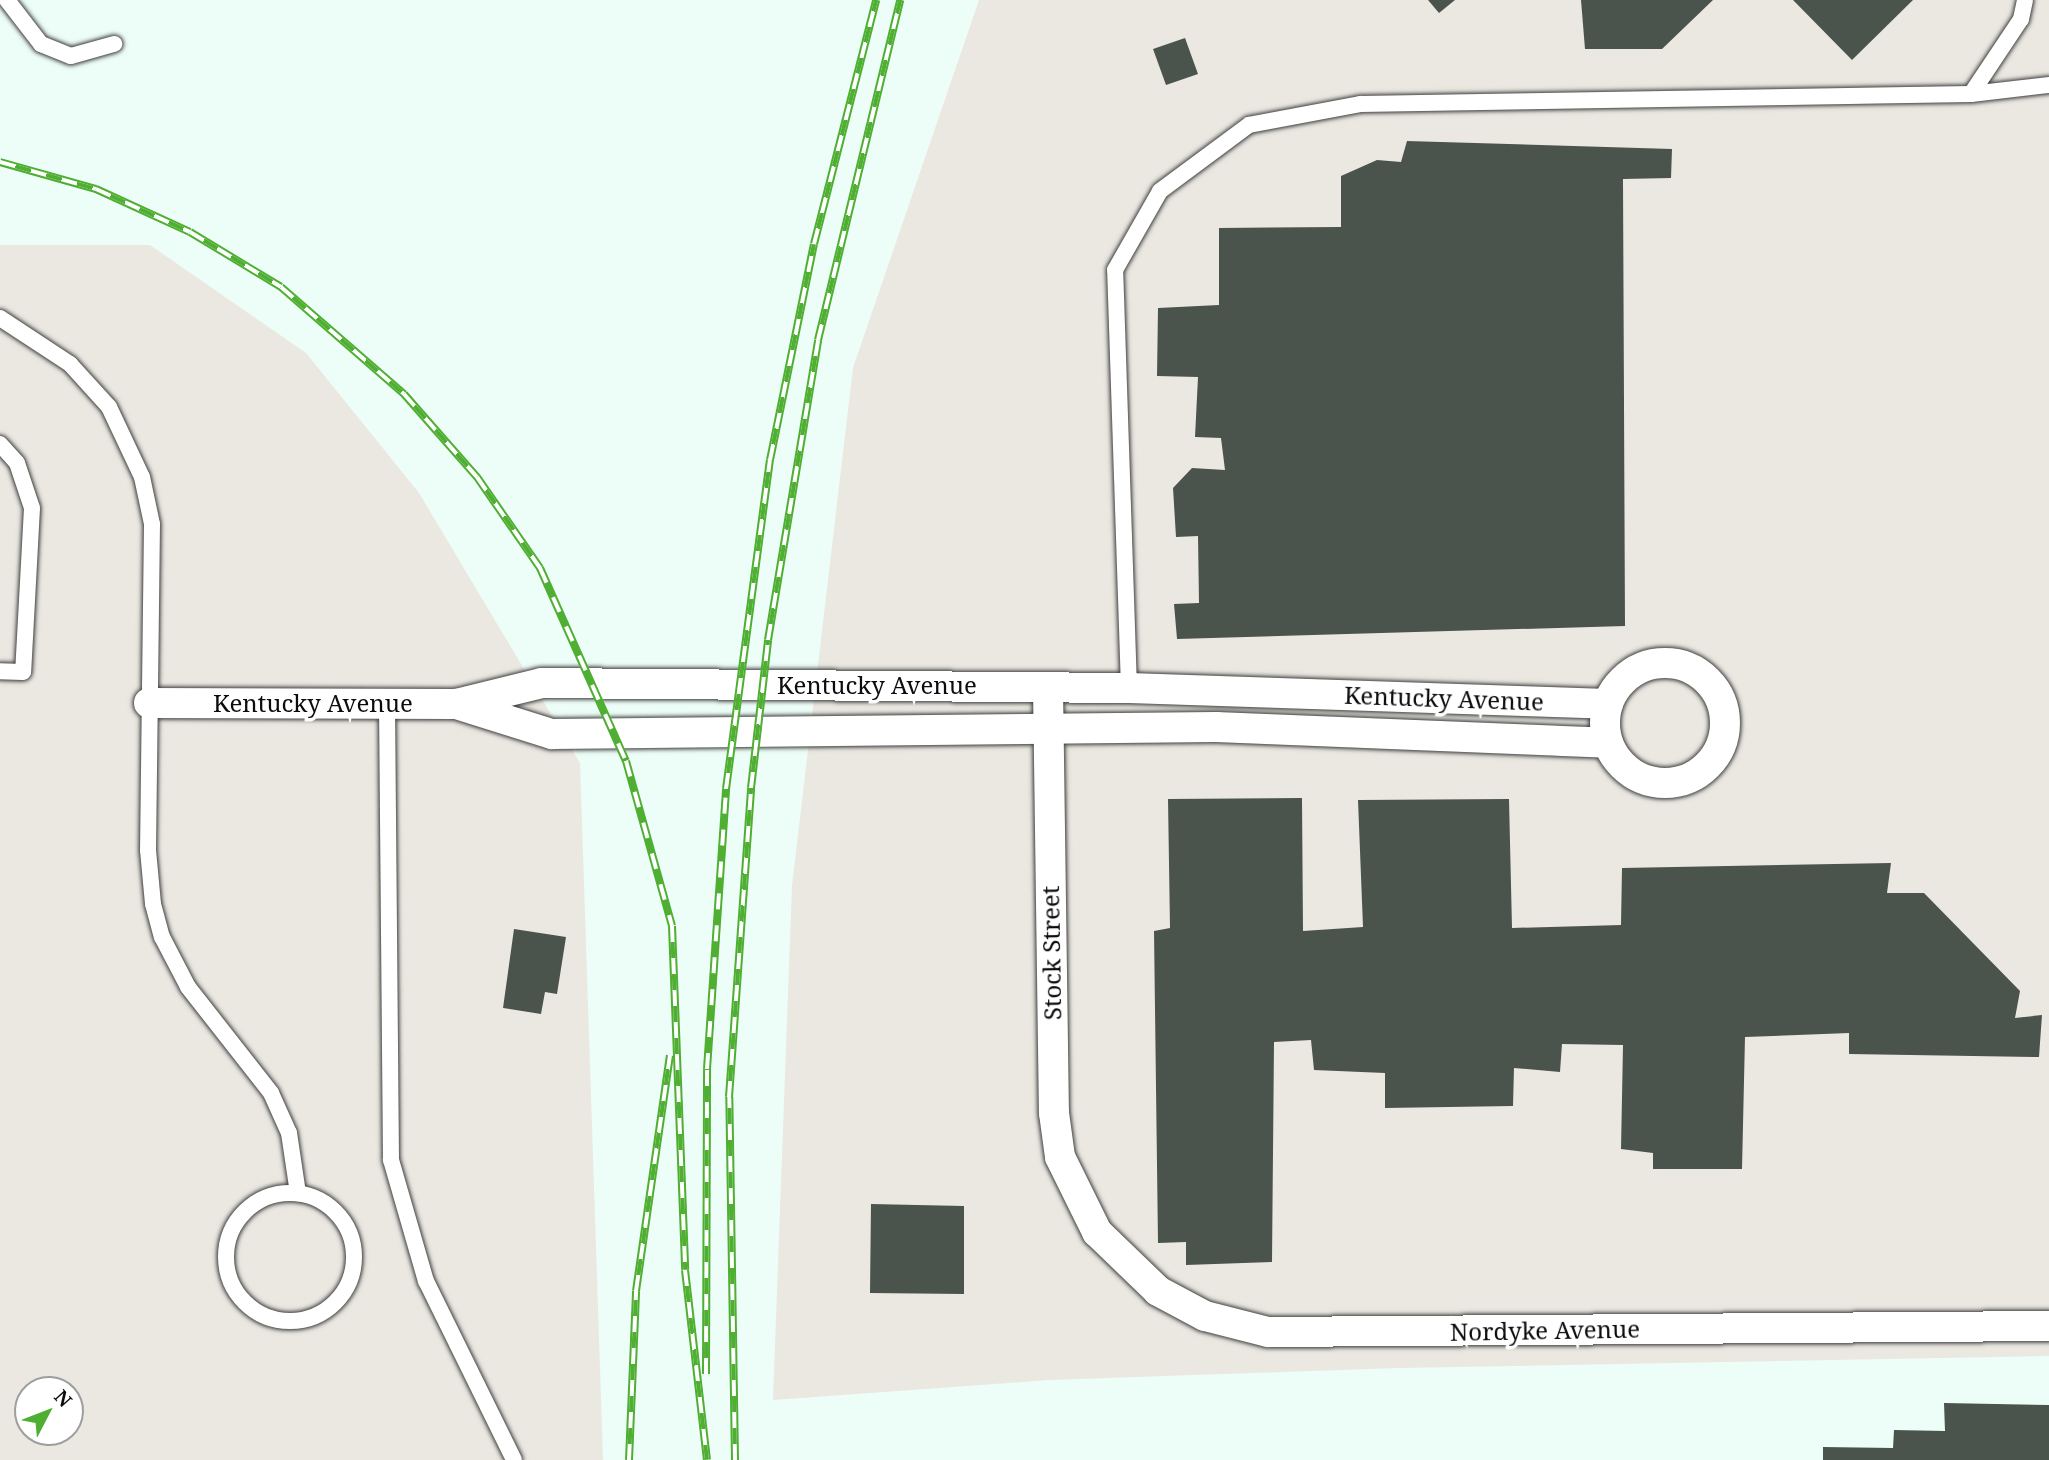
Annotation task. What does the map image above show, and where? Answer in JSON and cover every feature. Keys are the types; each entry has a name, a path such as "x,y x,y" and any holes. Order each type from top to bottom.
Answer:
{"street":[{"path":"1649,665 1689,668 1717,695 1724,733 1706,768 1670,783 1632,774 1608,743 1608,704 1617,686 1649,665"},
{"name":"Kentucky Avenue","path":"149,703 456,704 542,683 1129,688 1608,704"},
{"name":"Stock Street","path":"1048,687 1054,1113 1060,1157 1086,1213"},
{"path":"456,704 552,734 1216,727 1608,743"},
{"name":"Nordyke Avenue","path":"1086,1213 1105,1242 1150,1286 1188,1309 1254,1331 2049,1326"}],"lane":[{"path":"7,0 41,44 71,56 114,44"},
{"path":"1971,94 2021,19 2025,0"},
{"path":"1129,688 1115,270 1160,191 1249,125 1360,104 1971,94 2049,85"},
{"path":"0,318 71,364 109,407 137,463 152,524 149,882 162,937 201,1005 271,1093 289,1133 298,1193"},
{"path":"0,444 18,463 33,508 23,672 0,671"},
{"path":"387,703 391,1160 426,1281 514,1460"},
{"path":"298,1193 335,1211 347,1228 353,1269 339,1297 315,1316 274,1319 255,1311 229,1279 228,1238 249,1207 298,1193"}],"shaded area":[{"path":"979,0 2049,0 2049,1356 1398,1368 1049,1380 773,1400 792,886 853,368"},
{"path":"0,245 150,245 306,353 419,493 580,763 603,1460 0,1460"}],"building":[{"path":"1428,0 1455,0 1439,13"},
{"path":"1581,0 1713,0 1662,49 1585,49"},
{"path":"1793,0 1913,0 1852,60"},
{"path":"1185,38 1198,74 1166,85 1153,49"},
{"path":"1407,141 1672,149 1671,178 1623,179 1625,626 1177,639 1174,604 1199,603 1198,536 1176,537 1173,488 1192,468 1225,470 1221,438 1195,437 1198,377 1157,376 1158,308 1219,305 1219,228 1341,227 1341,176 1377,160 1401,162"},
{"path":"1302,798 1303,931 1363,927 1358,800 1509,799 1512,928 1621,925 1622,868 1891,863 1887,893 1924,893 2020,991 2015,1018 2042,1015 2039,1057 1849,1054 1849,1033 1745,1037 1742,1169 1653,1169 1653,1153 1621,1149 1623,1045 1562,1044 1560,1072 1514,1068 1513,1106 1385,1108 1385,1073 1314,1070 1311,1040 1274,1042 1272,1262 1186,1265 1186,1242 1158,1243 1154,931 1170,928 1168,799"},
{"path":"514,929 566,937 557,994 545,992 541,1014 503,1008"},
{"path":"871,1204 964,1206 964,1294 870,1293"},
{"path":"1944,1403 2049,1405 2049,1460 1823,1460 1823,1447 1893,1448 1894,1430 1945,1431"}],"railway":[{"path":"706,1374 707,1069 726,789 770,460 814,244 876,0"},
{"path":"735,1460 729,1097 751,788 768,640 818,340 900,0"},
{"path":"0,162 96,189 190,232 281,287 404,394 477,477 540,568 626,761 672,926 685,1270 707,1460"},
{"path":"629,1460 636,1291 670,1055"}]}
